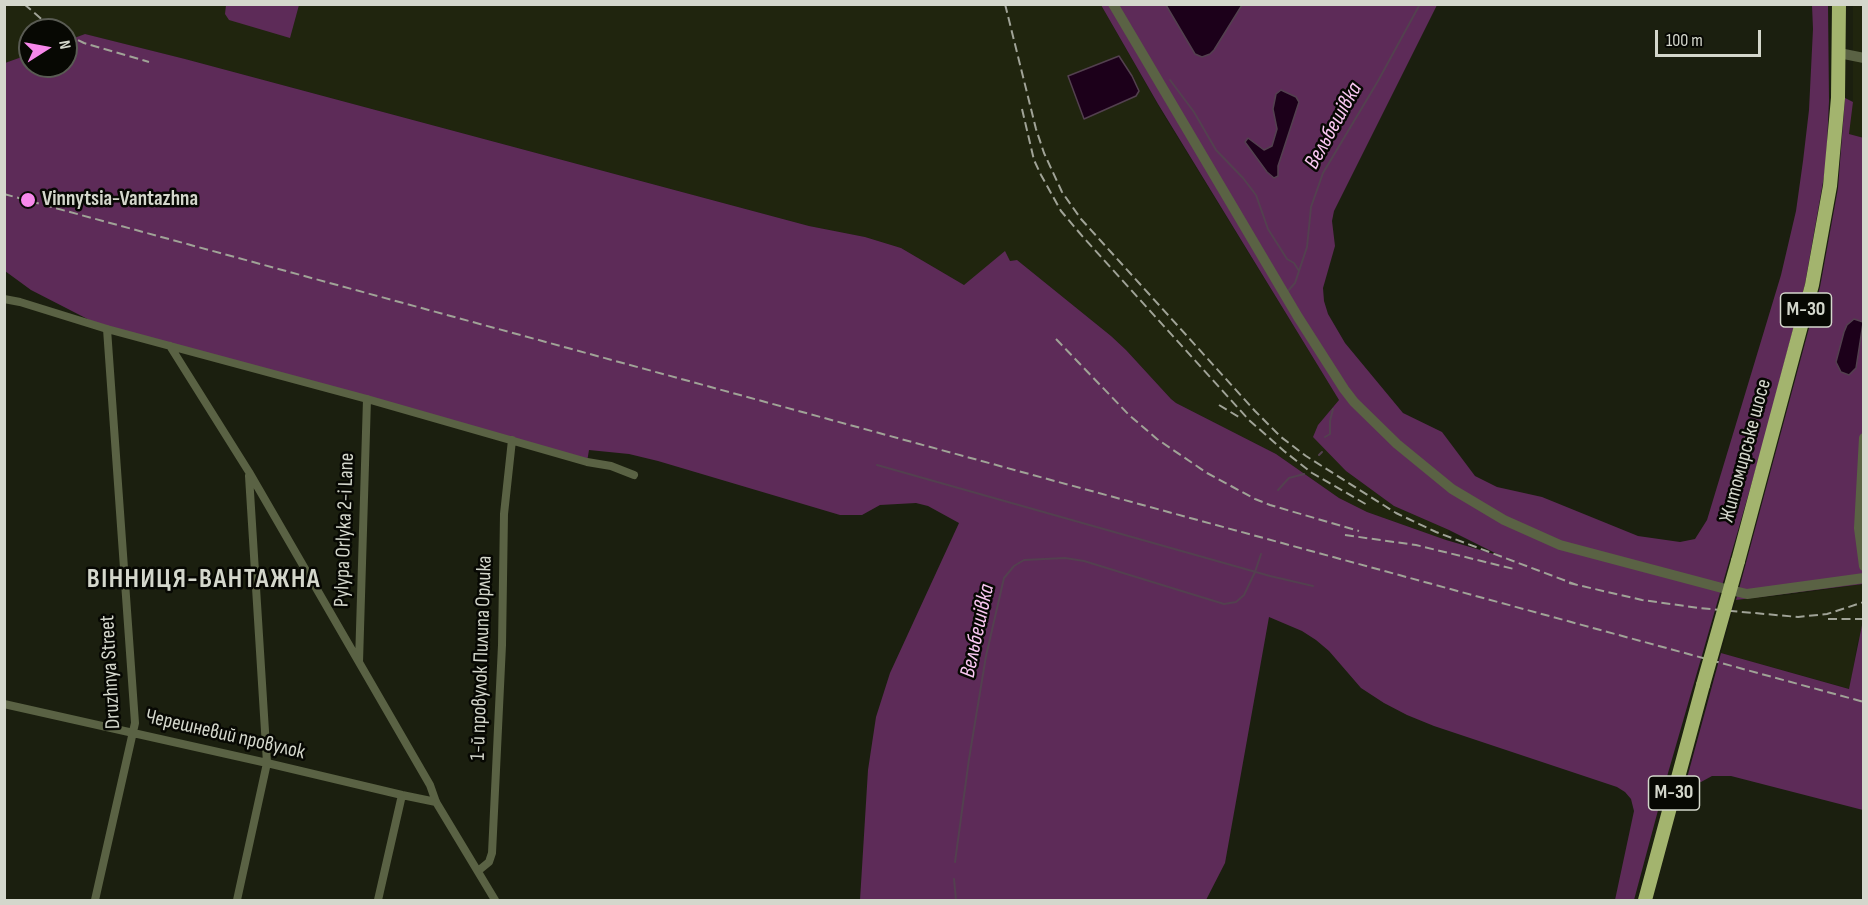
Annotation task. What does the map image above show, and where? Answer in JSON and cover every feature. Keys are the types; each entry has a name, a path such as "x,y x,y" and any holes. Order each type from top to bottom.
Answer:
{"highway":[{"name":"Житомирське шосе","path":"1645,900 1812,285 1830,186 1838,98 1839,4"}],"street":[{"path":"1113,4 1292,307 1344,389 1354,402 1397,444 1452,489 1504,520 1552,542 1747,594 1863,578"},
{"path":"1839,53 1863,58"},
{"path":"4,299 587,462 611,466 634,476"},
{"name":"Druzhnya Street","path":"95,900 135,723 107,329"},
{"path":"171,346 249,472 430,785 436,802 495,900"},
{"name":"Pylypa Orlyka 2-i Lane","path":"359,662 367,399"},
{"path":"1863,438 1859,528 1863,566"},
{"name":"1-й провулок Пилипа Орлика","path":"478,870 489,862 492,853 502,645 504,514 512,440"},
{"path":"237,900 267,763 249,472"},
{"name":"Черешневий провулок","path":"4,704 436,802"},
{"path":"378,900 402,795"}],"shaded area":[{"path":"226,4 299,5 290,38 229,20 225,14"},
{"path":"5,5 1101,5 1162,112 1339,400 1318,425 1346,471 1394,506 1449,530 1446,540 1367,512 1339,498 1276,454 1176,403 1111,336 1017,260 1010,261 964,285 901,248 865,237 809,226 185,59 85,34 78,37 78,18 18,18 18,58 5,63"},
{"path":"1101,5 1437,5 1334,211 1332,221 1335,246 1323,288 1328,314 1345,343 1403,413 1442,432 1475,476 1497,487 1542,497 1638,536 1680,542 1695,539 1707,520 1781,275 1796,211 1809,110 1812,5 1828,5 1829,101 1826,165 1805,284 1763,444 1668,773 1634,900 1615,900 1634,811 1631,799 1625,792 1617,787 1407,715 1361,688 1329,651 1316,640 1302,631 1269,617 1225,863 1206,900 860,900 868,770 876,717 890,673 959,523 928,506 916,503 880,505 862,515 840,515 629,454 589,450 587,462 107,329 31,290 5,271 5,63 18,58 18,78 78,78 78,37 85,34 809,226 865,237 901,248 964,285 1005,251 1010,261 1017,260 1111,336 1176,403 1276,454 1339,498 1367,512 1446,540 1501,556 1394,506 1346,471 1313,437 1318,425 1339,400 1158,104"},
{"path":"1166,5 1242,5 1214,50 1202,57 1195,54"},
{"path":"1853,5 1863,5 1863,138 1849,134 1853,102"},
{"path":"1119,56 1139,91 1136,96 1084,119 1068,76"},
{"path":"1281,90 1296,97 1299,102 1278,166 1278,176 1274,178 1245,142 1248,138 1264,150 1272,146 1277,129 1273,109 1276,94"},
{"path":"1845,98 1853,102 1849,134 1864,138 1863,584 1736,600 1820,287 1838,188"},
{"path":"1854,319 1863,323 1856,368 1849,375 1841,372 1836,362 1844,332 1847,325"},
{"path":"1863,584 1863,625 1857,645 1850,689 1721,653 1736,600"},
{"path":"1862,625 1863,810 1731,776 1712,776 1701,782 1687,778 1721,653 1849,689"}],"waterway":[{"name":"Вельбешівка","path":"1287,292 1295,283 1307,247 1311,207 1323,173 1378,81 1420,4"},
{"name":"Вельбешівка","path":"1170,80 1194,112 1216,150 1256,195 1268,229 1287,259 1294,263 1299,271"},
{"name":"Вельбешівка","path":"1325,437 1330,434 1333,409"},
{"name":"Вельбешівка","path":"1319,455 1322,452"},
{"path":"877,465 1270,576 1313,586"},
{"name":"Вельбешівка","path":"1278,490 1289,478 1304,474"},
{"name":"Вельбешівка","path":"955,862 986,656 1004,578 1014,566 1024,560 1065,558 1084,561 1224,604 1236,602 1244,595 1261,554"},
{"name":"Вельбешівка","path":"954,879 956,900"}],"railway":[{"path":"24,4 40,18"},
{"path":"1005,4 1036,129 1062,192 1081,219 1255,411 1281,437 1306,456 1396,513 1436,532 1577,585"},
{"path":"78,40 149,62"},
{"path":"1022,109 1034,160 1041,175 1061,211 1083,237 1249,420 1312,473 1369,506"},
{"path":"4,194 1864,702"},
{"path":"1056,339 1129,415 1157,439 1207,473 1270,505 1359,531"},
{"path":"1219,405 1242,419"},
{"path":"1345,535 1416,545 1514,569"},
{"path":"1569,583 1642,600 1798,617 1827,614 1864,602"},
{"path":"1828,619 1864,619"}],"place":[{"name":"Vinnytsia-Vantazhna","path":"28,200"}],"district":[{"name":"ВІННИЦЯ-ВАНТАЖНА","path":"204,580"}]}
